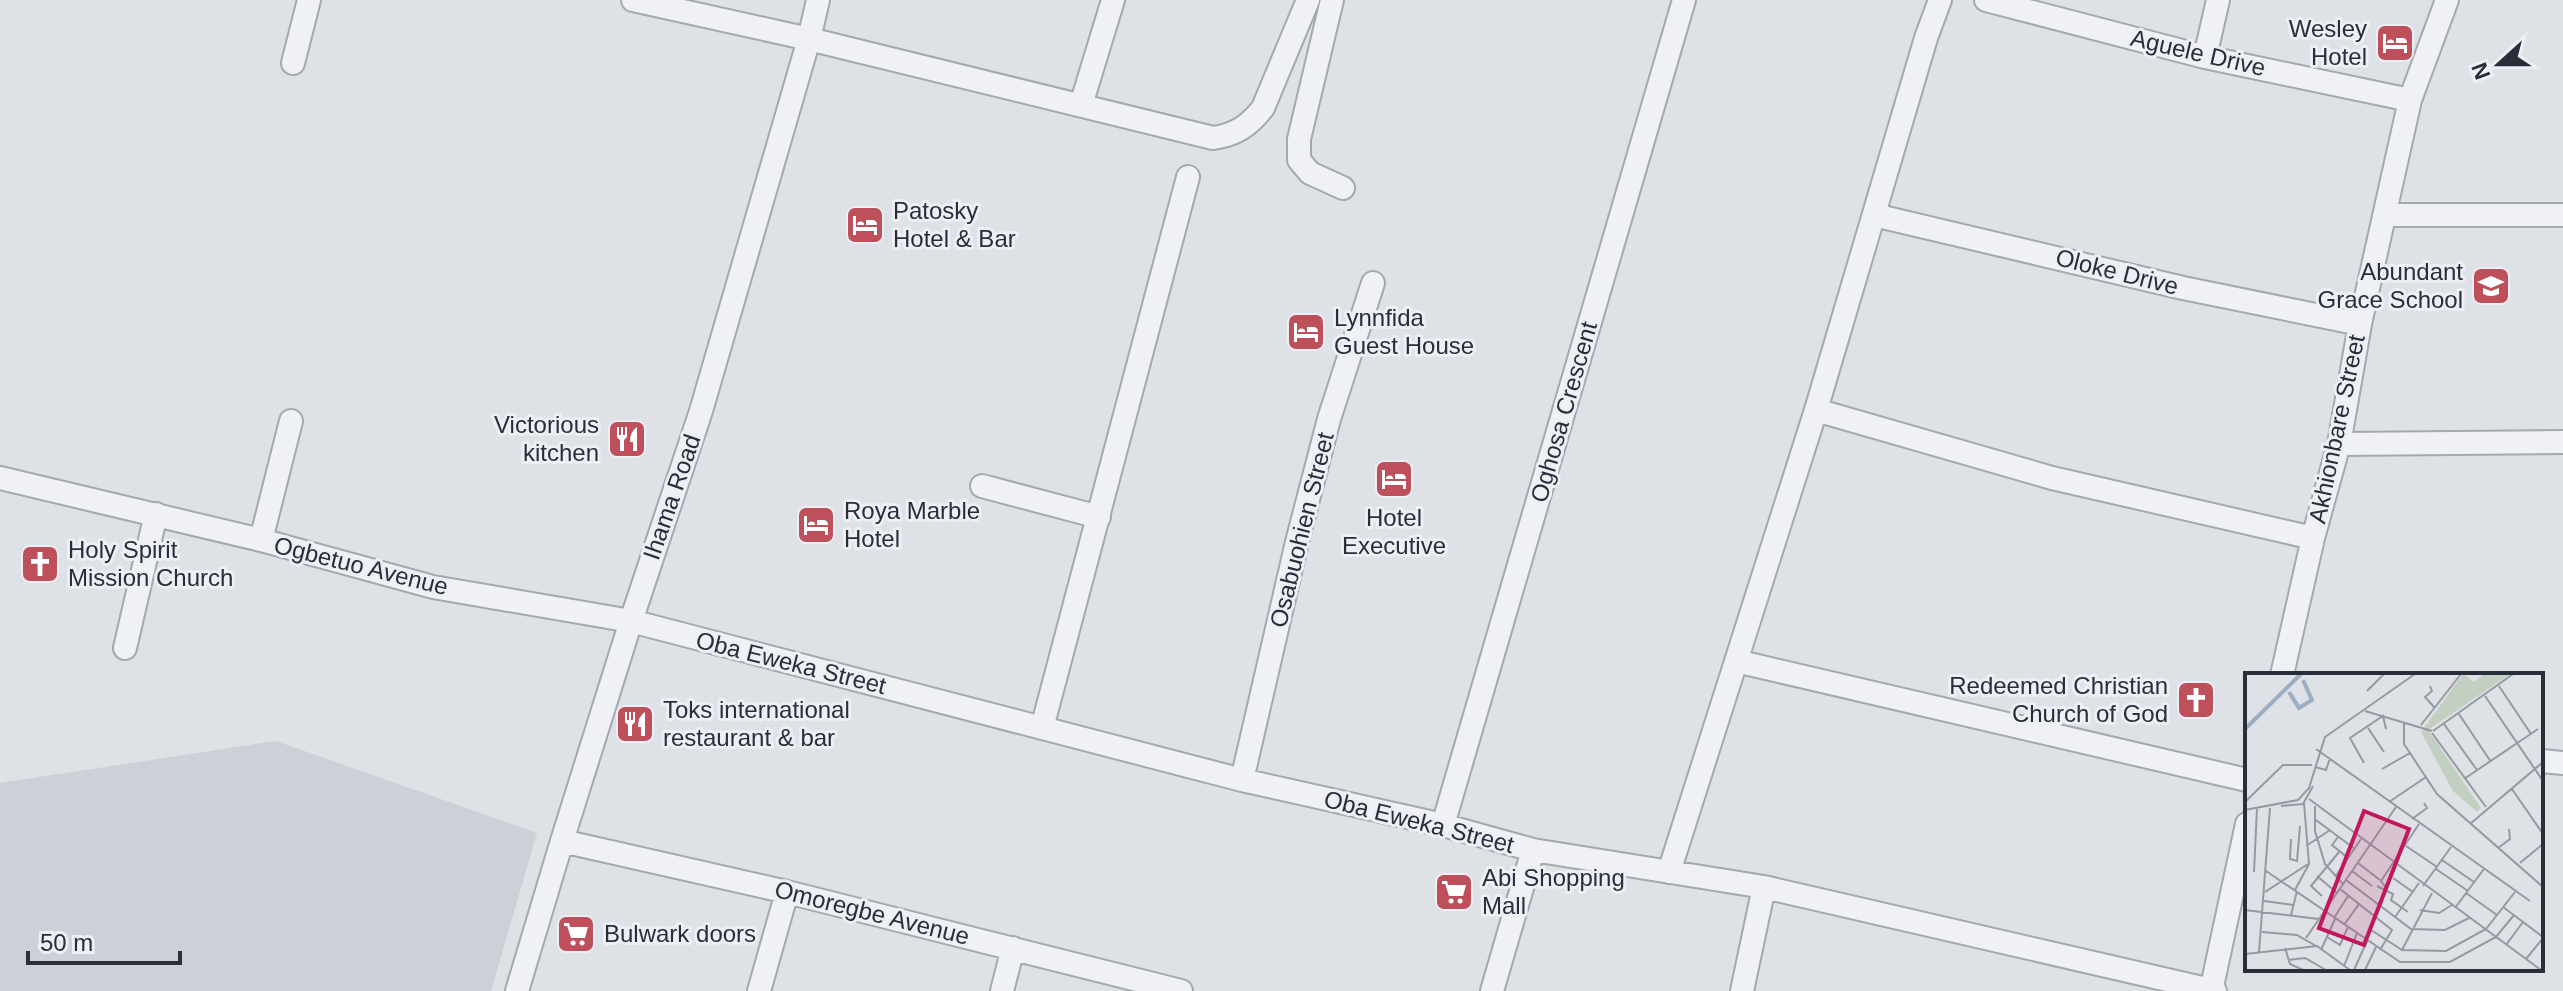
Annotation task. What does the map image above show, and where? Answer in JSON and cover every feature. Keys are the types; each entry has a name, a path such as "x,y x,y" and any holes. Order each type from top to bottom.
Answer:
{"street":[{"path":"293,63 309,0"},
{"path":"633,0 809,39 1213,138 1230,136 1251,123 1263,108 1308,0"},
{"name":"Ihama Road","path":"517,991 631,621 701,411 818,0"},
{"path":"1081,105 1113,0"},
{"path":"1332,0 1299,139 1299,160 1310,173 1343,188"},
{"name":"Oghosa Crescent","path":"1443,825 1684,0"},
{"path":"1669,872 1816,410 1940,0"},
{"name":"Aguele Drive","path":"1986,0 2205,57 2410,100"},
{"path":"2205,57 2218,0"},
{"name":"Akhionbare Street","path":"2282,673 2313,538 2339,444 2360,324 2410,100 2447,0"},
{"path":"1042,728 1188,177"},
{"name":"Oloke Drive","path":"1874,215 2183,288 2360,324"},
{"path":"2385,215 2563,215"},
{"name":"Osabuohien Street","path":"1242,780 1325,434 1373,283"},
{"path":"1816,410 2052,478 2313,538"},
{"path":"261,540 291,421"},
{"path":"2339,444 2563,442"},
{"name":"Ogbetuo Avenue","path":"0,478 261,540 433,587 631,621"},
{"path":"982,486 1099,517"},
{"path":"125,648 156,514"},
{"name":"Oba Eweka Street","path":"631,621 1242,780 1443,825 1533,850 1764,887 2212,991"},
{"path":"1736,661 2245,780"},
{"path":"2543,761 2563,763"},
{"path":"2212,991 2245,834"},
{"name":"Omoregbe Avenue","path":"562,841 787,892 1181,991"},
{"path":"1492,991 1533,850"},
{"path":"1742,991 1764,887"},
{"path":"759,991 787,892"},
{"path":"1002,991 1013,948"}],"shaded area":[{"path":"276,741 537,833 491,991 0,991 0,783"}],"place":[{"name":"Wesley Hotel","path":"2395,43"},
{"name":"Patosky Hotel & Bar","path":"865,225"},
{"name":"Abundant Grace School","path":"2491,286"},
{"name":"Lynnfida Guest House","path":"1306,332"},
{"name":"Victorious kitchen","path":"627,439"},
{"name":"Hotel Executive","path":"1394,479"},
{"name":"Roya Marble Hotel","path":"816,525"},
{"name":"Holy Spirit Mission Church","path":"40,564"},
{"name":"Redeemed Christian Church of God","path":"2196,700"},
{"name":"Toks international restaurant & bar","path":"635,724"},
{"name":"Abi Shopping Mall","path":"1454,892"},
{"name":"Bulwark doors","path":"576,934"}]}
